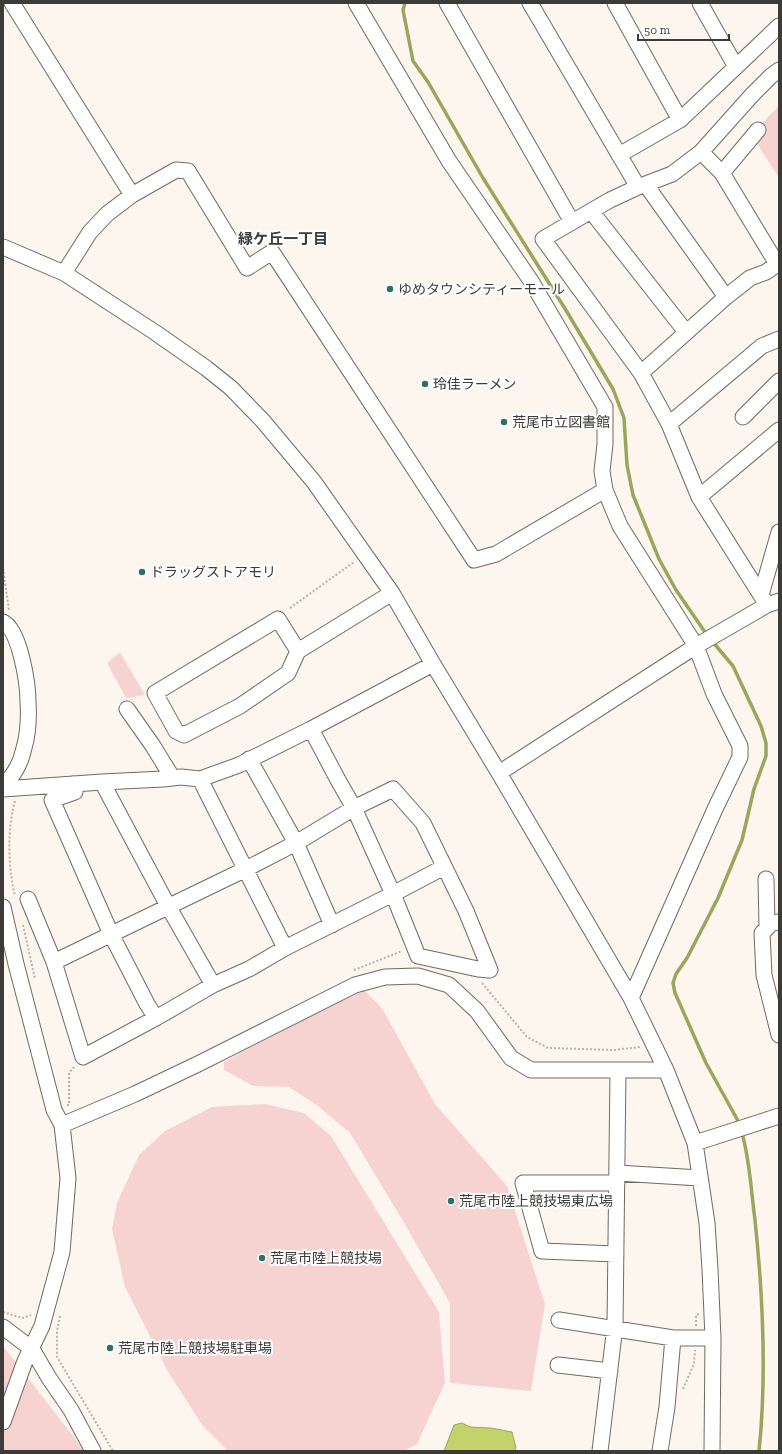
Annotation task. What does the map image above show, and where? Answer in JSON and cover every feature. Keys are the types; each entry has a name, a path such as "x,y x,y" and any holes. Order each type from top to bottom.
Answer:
{"street":[{"path":"12,3 132,195"},
{"path":"356,3 449,161 531,280 605,407 605,444 602,471 605,490 620,526 698,645 714,694 740,746 740,757 715,809 631,998"},
{"path":"447,3 572,222"},
{"path":"530,3 619,155 726,297"},
{"path":"615,3 680,120"},
{"path":"700,3 736,67"},
{"path":"619,155 680,120 779,26"},
{"path":"769,600 699,497 669,424 641,373 543,239 591,211 642,186 672,174 701,152 752,95 779,70"},
{"path":"722,173 758,130"},
{"path":"641,373 726,297 750,278 766,272 778,263 722,173 701,152"},
{"path":"64,273 90,232 108,214 132,195 176,170 188,171 247,268 272,252 474,560 496,554 605,490"},
{"path":"591,211 686,332"},
{"path":"3,247 64,273 156,333 206,368 231,388 263,422 314,482 392,593 499,773 631,998 666,1070 695,1143 706,1223 713,1338 712,1451"},
{"path":"669,424 762,346 779,339"},
{"path":"743,417 779,381"},
{"path":"699,497 779,430"},
{"path":"499,773 698,645 740,621 769,600 779,532"},
{"path":"298,651 278,620 155,693 176,731 184,734 240,706 288,673 298,651 392,593"},
{"path":"3,622 7,624 18,642 28,702 28,726 24,748 17,767 9,780 3,785"},
{"path":"3,789 163,779 172,777 200,779 239,765 311,729 433,664"},
{"path":"127,709 153,746 172,777"},
{"path":"54,962 246,868 296,842 354,808 393,788 423,822 466,911 490,970 478,969 418,956 393,894 354,808 311,729"},
{"path":"249,759 296,842 332,925"},
{"path":"200,779 285,948"},
{"path":"102,782 168,906 213,985"},
{"path":"73,784 75,792 52,800 111,934 147,1004 156,1018"},
{"path":"22,899 54,962 83,1057 156,1018 213,985 249,969 285,948 444,867"},
{"path":"766,879 773,925 762,933 764,975 779,1035"},
{"path":"3,908 54,1110 62,1125 68,1178 62,1252 42,1326 25,1361 3,1422"},
{"path":"62,1125 135,1094 198,1064 355,985 385,976 418,976 449,985 477,1011 511,1058 531,1070 666,1070"},
{"path":"600,1451 615,1329 618,1071"},
{"path":"695,1143 779,1116"},
{"path":"616,1254 542,1250 523,1183 617,1178 700,1178"},
{"path":"559,1320 673,1338 713,1338"},
{"path":"3,1327 11,1331 32,1349 49,1378 71,1410 93,1451"},
{"path":"660,1451 667,1407 673,1338"},
{"path":"558,1365 610,1371"}],"path":[{"path":"290,608 356,560"},
{"path":"16,799 12,813 10,844 13,885 22,899"},
{"path":"22,921 35,980"},
{"path":"54,1110 69,1105 69,1073 83,1057"},
{"path":"61,1310 57,1331 57,1357 113,1451"},
{"path":"3,1312 22,1318 35,1314"},
{"path":"683,1390 694,1364 696,1315 704,1313"}],"shaded area":[{"path":"779,106 779,178 754,139 766,119"},
{"path":"120,652 145,695 126,698 107,663"},
{"name":"荒尾市陸上競技場東広場","path":"364,990 382,1008 435,1104 507,1186 545,1304 531,1391 450,1383 450,1303 350,1133 318,1106 289,1087 253,1086 224,1070 224,1062 284,1027"},
{"name":"荒尾市陸上競技場","path":"265,1104 304,1113 331,1136 439,1312 445,1383 417,1444 404,1451 228,1451 202,1425 167,1370 125,1287 112,1229 117,1203 139,1155 165,1131 212,1107"},
{"path":"3,1346 77,1441 83,1451 3,1451"},
{"path":"462,1423 470,1427 491,1428 512,1432 516,1448 515,1451 444,1451 454,1425"}],"waterway":[{"path":"405,3 403,10 413,61 428,82 483,178 564,307 613,389 624,418 627,465 633,495 659,559 676,590 707,635"},
{"path":"712,641 733,666 761,726 766,743 766,756 754,789 742,840 718,898 687,958 676,974 673,983 675,993 706,1063 739,1125"},
{"path":"742,1133 750,1176 758,1249 762,1306 763,1393 759,1451"}],"place":[{"name":"ゆめタウンシティーモール","path":"390,289"},
{"name":"玲佳ラーメン","path":"425,384"},
{"name":"荒尾市立図書館","path":"504,422"},
{"name":"ドラッグストアモリ","path":"142,572"},
{"name":"荒尾市陸上競技場東広場","path":"451,1201"},
{"name":"荒尾市陸上競技場","path":"262,1258"},
{"name":"荒尾市陸上競技場駐車場","path":"110,1348"}],"district":[{"name":"緑ケ丘一丁目","path":"283,239"}]}
